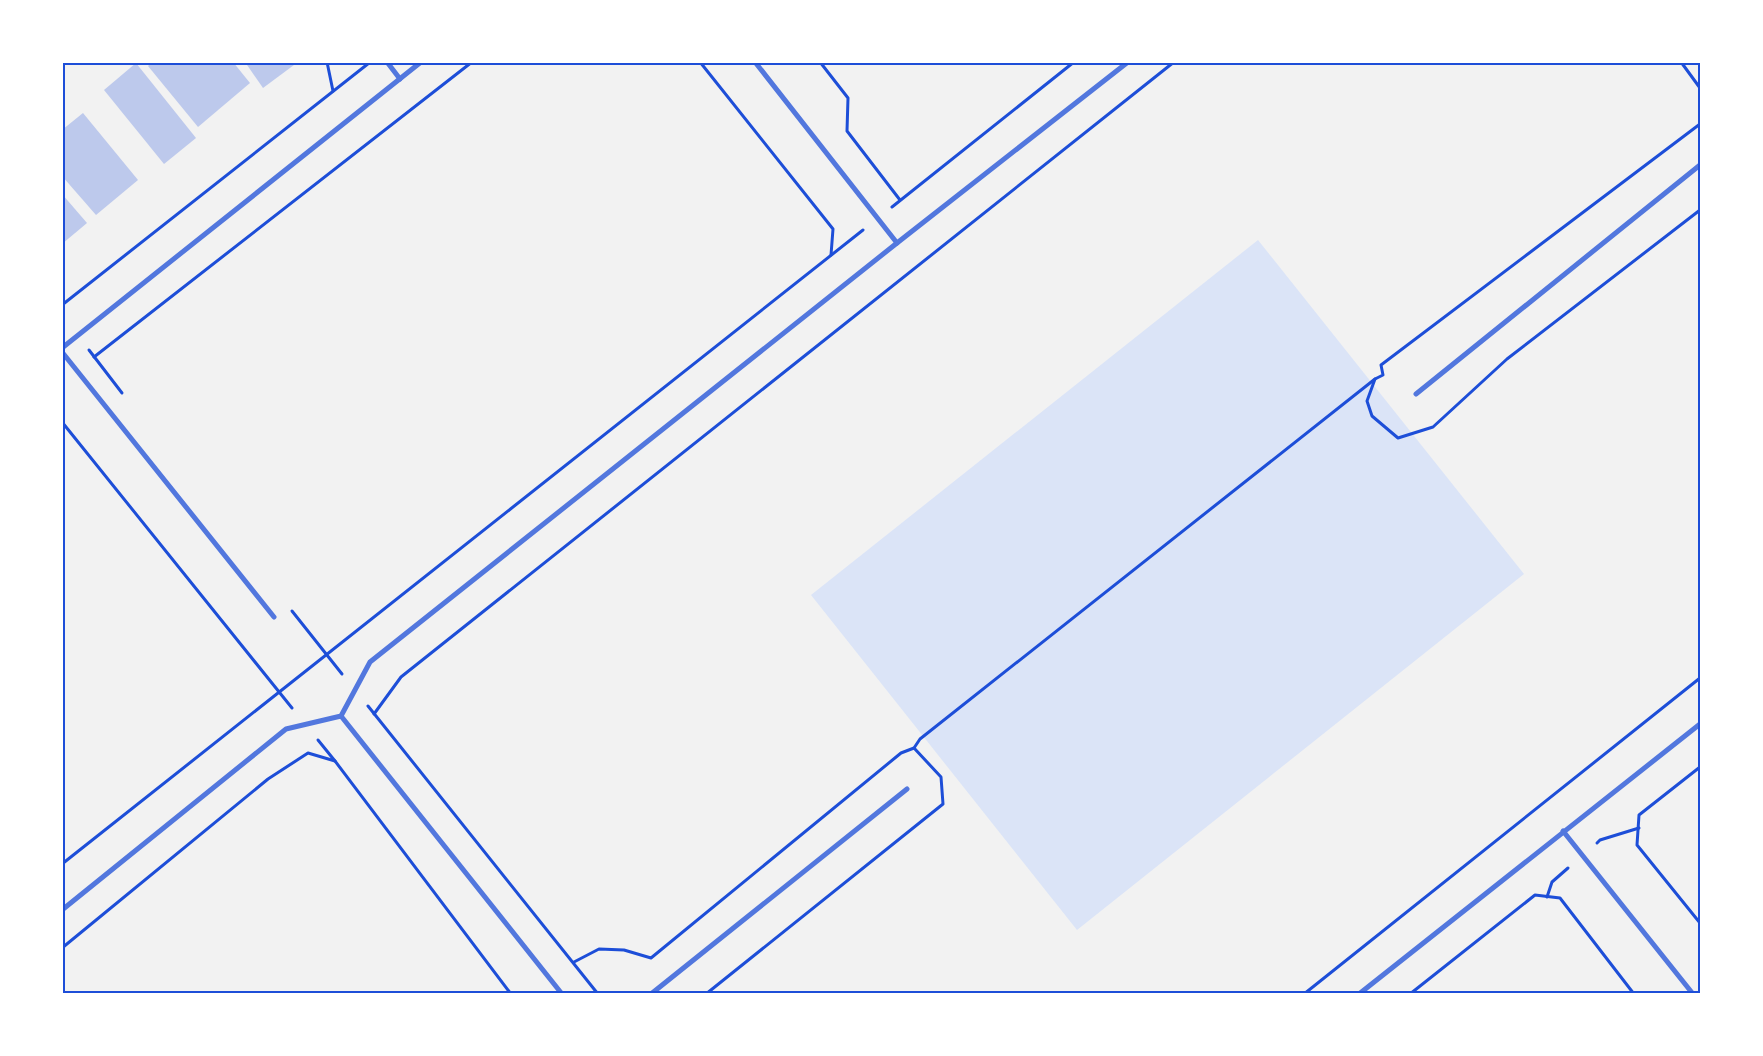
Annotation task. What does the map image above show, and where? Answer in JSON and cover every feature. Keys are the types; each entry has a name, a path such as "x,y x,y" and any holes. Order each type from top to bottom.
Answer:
{"street":[{"path":"387,62 400,79"},
{"path":"62,348 420,62"},
{"path":"755,62 897,243"},
{"path":"342,716 370,662 1128,62"},
{"path":"1416,394 1700,165"},
{"path":"62,352 274,617"},
{"path":"62,910 286,729 342,716"},
{"path":"342,716 562,994"},
{"path":"1359,994 1700,724"},
{"path":"651,994 907,789"},
{"path":"1563,831 1693,994"}],"path":[{"path":"328,62 334,91"},
{"path":"62,305 369,62"},
{"path":"94,357 472,62"},
{"path":"700,62 833,229 831,255"},
{"path":"820,62 848,98 847,131 900,200"},
{"path":"62,864 1074,62"},
{"path":"374,714 401,677 1174,62"},
{"path":"1681,62 1700,88"},
{"path":"574,962 599,949 624,950 652,958 900,754 914,748 920,738 1375,378 1383,375 1382,365 1700,124"},
{"path":"1375,378 1367,401 1372,416 1398,438 1433,427 1507,359 1700,210"},
{"path":"62,422 335,761 511,994"},
{"path":"326,655 598,994"},
{"path":"1304,994 1700,678"},
{"path":"706,994 943,804 941,777 914,748"},
{"path":"62,948 268,779 308,753 335,761"},
{"path":"1700,766 1639,815 1638,845 1700,923"},
{"path":"1410,994 1535,896 1560,898 1634,994"}],"shaded area":[{"path":"1258,240 1524,574 1077,930 811,595"}],"building":[{"path":"152,62 233,62 250,83 198,127 148,66"},
{"path":"245,62 298,62 263,88"},
{"path":"136,63 196,138 164,164 104,90"},
{"path":"83,113 138,180 96,215 62,176 62,130"},
{"path":"62,194 87,223 62,244"}]}
